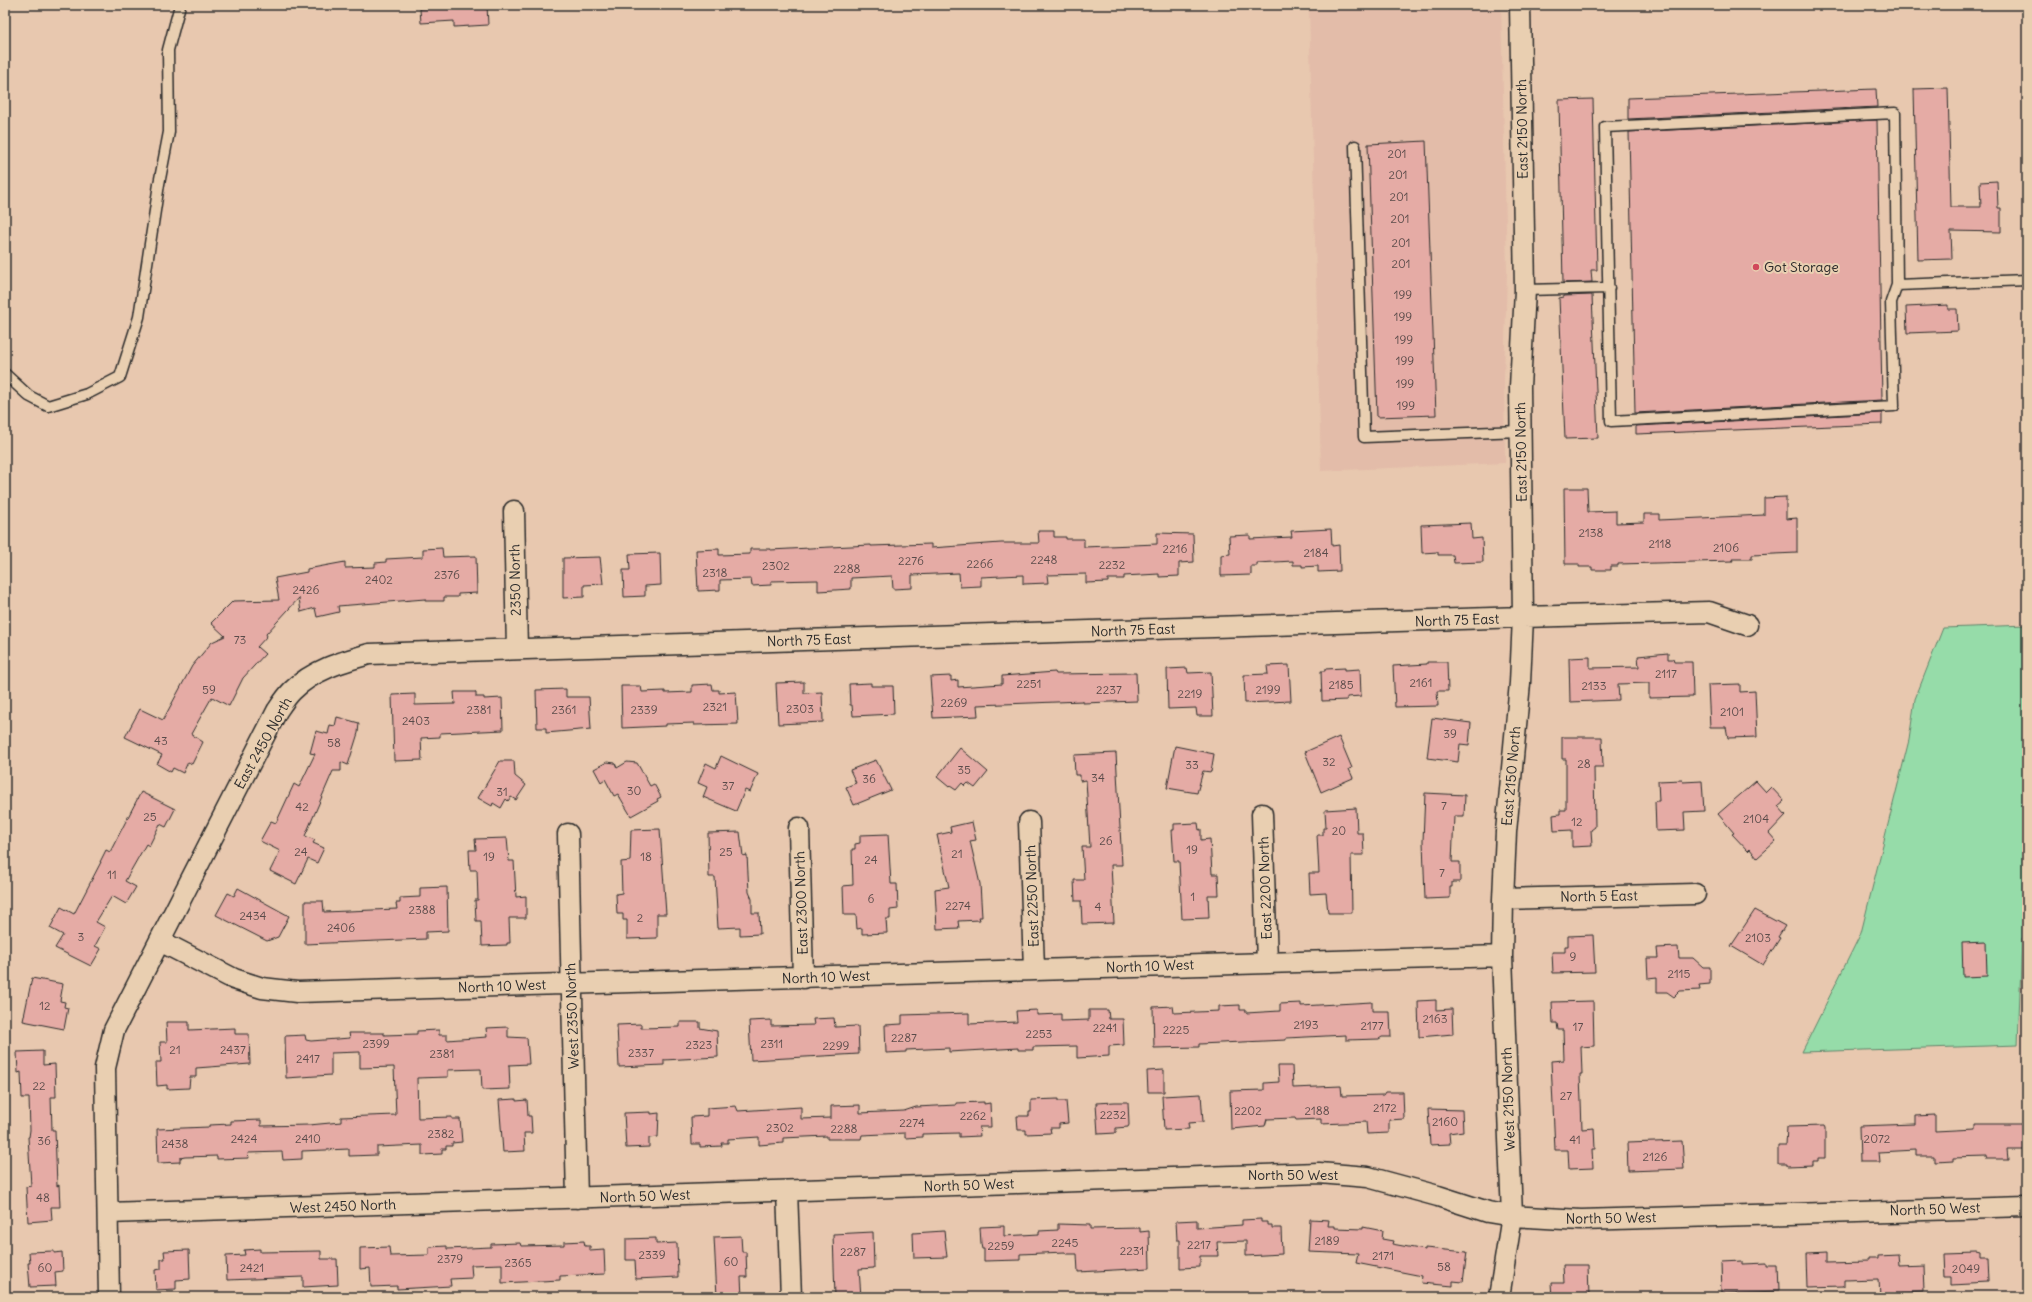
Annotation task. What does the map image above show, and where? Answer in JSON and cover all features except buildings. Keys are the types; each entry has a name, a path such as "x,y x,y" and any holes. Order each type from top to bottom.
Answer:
{"street":[{"name":"East 2150 North","path":"1503,899 1506,832 1520,683 1523,617 1520,387 1526,290 1520,5"},
{"name":"2350 North","path":"514,511 517,649"},
{"name":"North 75 East","path":"517,649 1709,612 1747,626"},
{"name":"East 2450 North","path":"160,941 277,711 292,691 319,671 344,661 369,654 517,649"},
{"name":"East 2200 North","path":"1262,814 1267,962"},
{"name":"East 2250 North","path":"1029,822 1034,970"},
{"name":"East 2300 North","path":"799,828 803,978"},
{"name":"West 2350 North","path":"568,834 577,1198"},
{"name":"North 5 East","path":"1503,899 1695,894"},
{"name":"West 2150 North","path":"1499,1297 1512,1216 1502,956 1503,899"},
{"name":"North 10 West","path":"160,941 234,979 262,988 296,992 1502,956"},
{"path":"109,1297 105,1068 114,1030 160,941"},
{"name":"North 50 West","path":"577,1198 1319,1173 1368,1177 1438,1196 1488,1212 1512,1216 1581,1220 2027,1207"},
{"path":"787,1191 790,1297"},
{"name":"West 2450 North","path":"108,1213 577,1198"}],"lane":[{"path":"5,374 29,396 48,406 87,394 120,377 139,317 159,184 170,132 168,50 180,5"},
{"path":"1894,113 1897,285 1891,302 1894,406 1611,421 1605,127 1894,113"},
{"path":"1355,146 1364,437 1520,431"},
{"path":"1897,285 2027,280"},
{"path":"1526,290 1609,288"}],"shaded area":[{"path":"1309,5 1501,5 1507,272 1504,379 1505,463 1321,471"}],"green space":[{"path":"2027,625 2027,938 2022,938 2018,1045 1802,1052 1861,933 1909,740 1915,699 1943,628"}],"place":[{"name":"Got Storage","path":"1756,267"}]}
